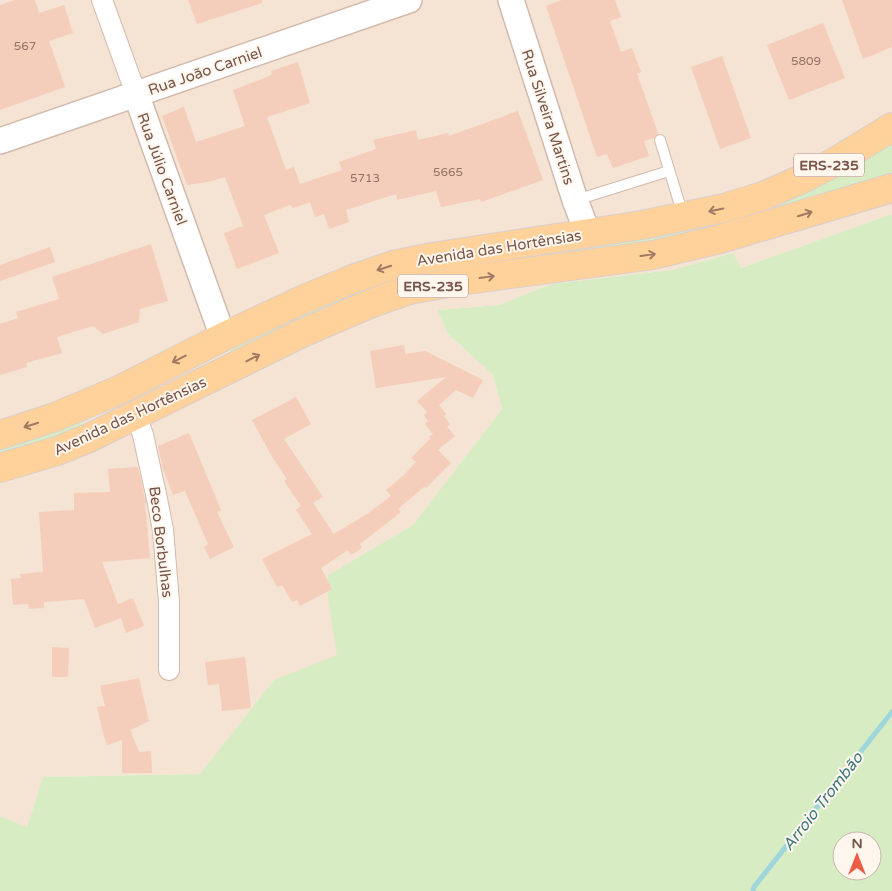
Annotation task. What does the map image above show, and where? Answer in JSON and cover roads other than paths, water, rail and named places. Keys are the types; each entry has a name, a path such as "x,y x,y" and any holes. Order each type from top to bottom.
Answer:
{"main road":[{"name":"Avenida das Hortênsias","path":"0,435 55,417 119,390 223,337 304,299 350,280 393,266 432,257 642,225 724,208 763,196 802,179 892,127"},
{"name":"Avenida das Hortênsias","path":"0,468 57,451 89,438 300,334 372,303 409,290 653,255 720,239 892,188"},
{"path":"89,438 124,411 210,365 222,355 224,348 223,337"}],"street":[{"name":"Rua Júlio Carniel","path":"102,0 223,337"},
{"name":"Rua João Carniel","path":"0,141 409,0"},
{"name":"Rua Silveira Martins","path":"511,0 575,200 588,234"},
{"name":"Beco Borbulhas","path":"136,415 143,435 152,474 162,530 169,602 169,670"}],"lane":[{"path":"660,140 684,216"},
{"path":"575,200 669,171"}],"waterway":[{"name":"Arroio Trombão","path":"753,891 754,887 892,712"}]}
